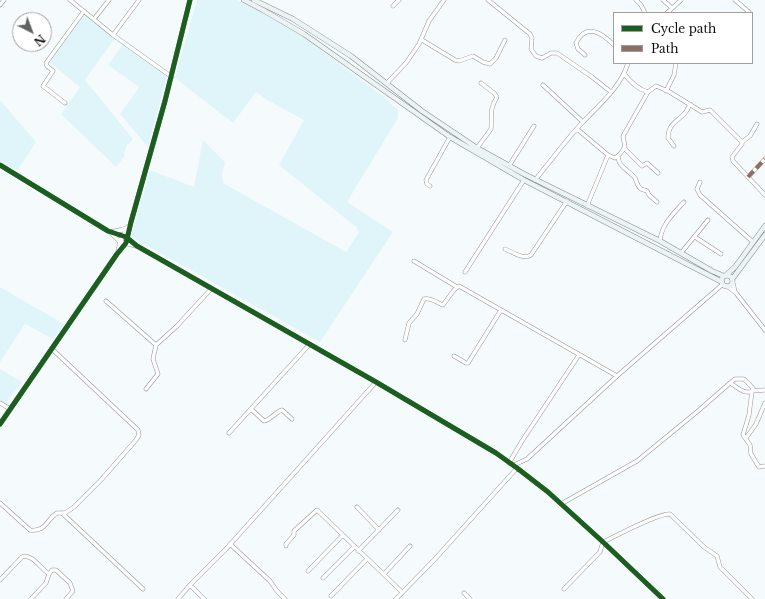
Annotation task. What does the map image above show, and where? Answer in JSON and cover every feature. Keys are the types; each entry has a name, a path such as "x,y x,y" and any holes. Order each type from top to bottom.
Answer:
{"main road":[{"path":"244,0 255,1 305,27 351,56 422,111 478,148 509,166 660,241 712,271 731,276 733,281"},
{"path":"255,1 450,138 524,180 724,284 733,281 765,235"},
{"path":"724,284 725,275 735,267 765,226"}],"street":[{"path":"0,5 4,0"},
{"path":"70,0 113,35 172,77"},
{"path":"75,4 79,0"},
{"path":"94,19 108,0"},
{"path":"113,35 138,0"},
{"path":"117,254 120,242 125,237 130,224 172,77 190,0"},
{"path":"393,6 399,0"},
{"path":"387,83 406,63 422,40 429,20 444,0"},
{"path":"488,0 530,34 532,38 531,49 536,56 542,58 551,53 557,53 611,92"},
{"path":"636,0 641,5 644,12"},
{"path":"663,0 672,8"},
{"path":"668,12 681,0"},
{"path":"736,0 749,12"},
{"path":"65,103 43,86 52,72 46,63 84,11"},
{"path":"585,55 578,49 576,44 585,32 589,30 607,37 613,44"},
{"path":"422,40 455,60 459,61 473,56 490,64 496,58 504,40"},
{"path":"535,180 582,122 611,92 624,74 628,64"},
{"path":"666,91 674,75 676,64"},
{"path":"624,74 637,87 648,92"},
{"path":"478,148 491,129 490,117 497,97 481,83"},
{"path":"543,86 582,122"},
{"path":"577,129 608,155 615,158 624,148 625,144 623,136 648,92 654,86 668,91 704,112 710,110 742,142"},
{"path":"674,146 668,138 668,130 670,126 685,113 690,104"},
{"path":"757,124 750,136 742,142 732,159 765,195"},
{"path":"509,166 534,126"},
{"path":"430,186 427,184 426,180 450,138"},
{"path":"624,148 642,166 647,163 658,173"},
{"path":"587,206 608,155"},
{"path":"618,156 621,166 630,173 642,190 648,191 649,195 657,202"},
{"path":"748,177 765,159"},
{"path":"0,165 110,231 125,237 137,246 211,289 469,436 515,466 561,504 663,599"},
{"path":"466,272 524,180"},
{"path":"700,182 698,189 700,195 753,242"},
{"path":"505,249 524,257 531,255 566,201"},
{"path":"660,241 661,232 664,226 684,202"},
{"path":"681,253 708,220"},
{"path":"110,231 124,229 130,224"},
{"path":"110,231 120,242 137,246"},
{"path":"125,237 126,244"},
{"path":"695,237 721,254"},
{"path":"0,424 117,254 126,244"},
{"path":"414,260 617,376"},
{"path":"733,281 736,293"},
{"path":"396,599 435,558 515,466 526,459 617,376 724,284 736,293 765,330"},
{"path":"405,340 409,323 417,314 424,299 427,298 443,305 458,286"},
{"path":"146,389 158,374 153,359 156,344 177,326 211,289"},
{"path":"106,301 156,344"},
{"path":"454,356 468,363 501,310"},
{"path":"229,433 309,345"},
{"path":"0,503 30,530 35,531 42,529 54,515 59,512 68,512 74,507 101,480 136,440 139,433 133,425 52,349"},
{"path":"510,463 522,441 579,355"},
{"path":"561,504 637,461 735,379 744,379 753,388 749,415 742,435 750,444 751,454 759,467 765,466"},
{"path":"178,599 230,544 376,382"},
{"path":"730,383 747,393 765,390"},
{"path":"0,403 10,409"},
{"path":"746,438 756,424 765,403"},
{"path":"251,409 264,421 268,420 277,412 282,410 292,419"},
{"path":"357,507 379,530"},
{"path":"286,546 294,535 294,532 316,510 402,592"},
{"path":"358,551 398,510"},
{"path":"62,513 143,589"},
{"path":"564,589 600,552 603,542 654,518 664,514 670,514 704,547 716,556 720,567 752,599"},
{"path":"308,571 343,535"},
{"path":"230,544 270,581 285,599"},
{"path":"384,574 410,546"},
{"path":"323,578 354,547"},
{"path":"0,580 24,556 29,556 49,574"},
{"path":"331,596 367,559"},
{"path":"31,599 46,582 52,570 56,570 70,583 73,591 66,599"},
{"path":"190,585 204,599"},
{"path":"464,593 470,599"}],"shaded area":[{"path":"197,0 236,0 261,12 301,35 384,97 398,110 398,118 347,202 393,232 320,342 135,239 132,233 150,170 194,187 203,140 225,162 222,174 223,183 346,252 359,232 356,227 279,165 304,120 267,100 256,92 233,123 175,78"},
{"path":"84,13 116,37 85,80 133,139 126,146 124,157 116,167 61,114 80,87 49,62"},
{"path":"123,44 167,76 148,147 120,114 139,87 108,65"},
{"path":"0,100 36,142 17,171 0,161"},
{"path":"0,287 64,324 53,339 25,324 0,362"},
{"path":"0,369 22,382 5,404 0,401"}],"marked path":[{"path":"748,177 765,159"}],"cycle path":[{"path":"0,424 126,243 165,101 190,0"},
{"path":"0,165 108,231 126,237 137,246 376,382 496,453 548,492 663,599"}]}
